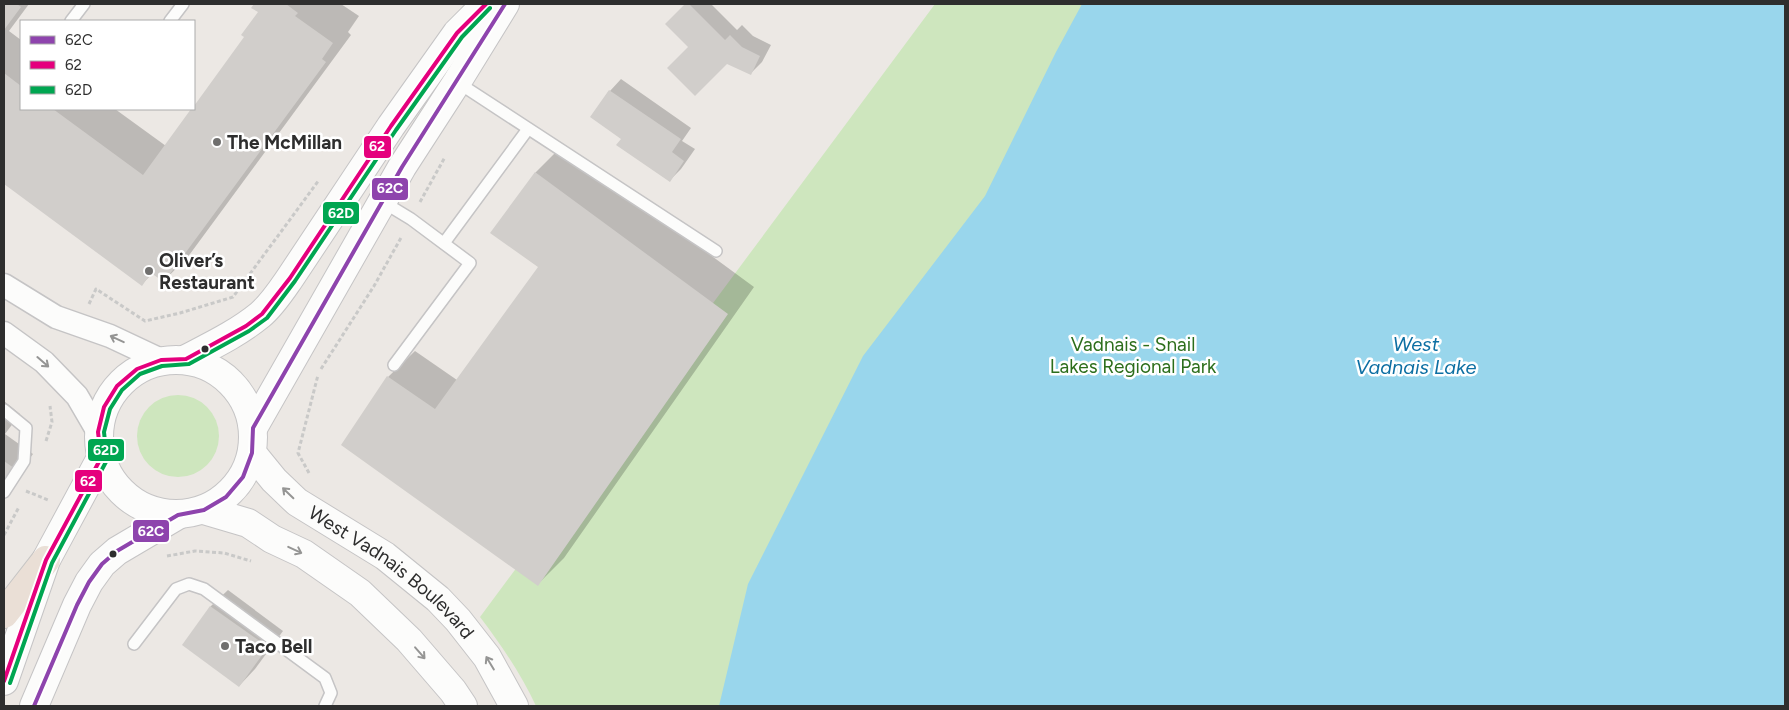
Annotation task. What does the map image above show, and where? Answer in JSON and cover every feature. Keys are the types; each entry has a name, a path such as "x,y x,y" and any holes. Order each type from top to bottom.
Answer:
{"highway":[{"path":"4,614 46,560"}],"main road":[{"path":"4,681 46,560 100,445 104,407 117,386 137,369 173,360 246,326 262,314 290,278 391,126 457,32 486,4"},
{"path":"34,706 77,605 89,582 102,564 117,551 191,512 226,497 243,477 253,441 402,167 505,4"},
{"path":"173,360 211,367 232,382 246,403 253,441"},
{"name":"West Vadnais Boulevard","path":"253,441 274,480 297,502 385,556 438,599 458,620 487,657 514,706"},
{"path":"100,445 112,481 130,500 153,511 191,512"},
{"name":"West Vadnais Boulevard","path":"191,512 248,523 272,539 304,554 360,593 409,640 463,706"}],"street":[{"path":"4,285 56,317 173,360"},
{"path":"4,334 44,362 77,396 100,445"}],"lane":[{"path":"72,20 84,4"},
{"path":"171,20 183,4"},
{"path":"457,82 716,251"},
{"path":"444,243 528,129"},
{"path":"383,202 411,219 470,263 394,365"},
{"path":"4,410 26,428 24,461 4,492"},
{"path":"134,644 176,589 189,584 204,589 325,678 331,693 325,706"}],"path":[{"path":"310,475 298,453 317,377 374,286 449,149"},
{"path":"96,289 145,321 233,297 324,172"}],"green space":[{"name":"West Vadnais Lake","path":"935,4 1785,4 1785,706 536,706 511,660 480,617"},
{"path":"170,395 186,395 201,402 212,413 219,428 216,452 207,465 186,477 170,477 155,470 144,459 137,444 137,428 144,413 155,402"}],"water":[{"name":"West Vadnais Lake","path":"1082,4 1785,4 1785,706 719,706 748,584 863,356 985,196 1056,52"}],"building":[{"path":"4,4 17,4 21,7 4,30"},
{"name":"The McMillan","path":"254,4 286,4 298,13 295,16 333,43 322,59 326,62 164,282 151,273 142,286 4,184 4,73 20,85 20,110 54,110 143,175 190,110 195,110 195,105 244,37 241,35 258,12 251,8"},
{"path":"685,4 689,4 725,40 730,35 742,47 760,56 751,75 727,64 695,96 667,68 688,47 665,24"},
{"path":"609,90 681,139 672,152 684,161 670,182 616,145 621,139 590,117"},
{"path":"535,172 728,314 538,586 341,445 387,376 435,409 538,267 490,233"},
{"path":"4,461 18,471 4,489"},
{"name":"Taco Bell","path":"210,606 268,647 239,687 182,645"}],"transit line":[{"name":"62","path":"4,681 46,560 101,458 98,432 104,407 117,386 137,369 161,360 186,359 246,326 262,314 290,278 391,126 457,33 486,4"},
{"name":"62C","path":"34,706 77,605 89,582 102,564 117,551 178,515 204,510 226,497 243,477 252,453 253,428 402,167 505,4"},
{"name":"62D","path":"10,683 52,563 107,460 104,432 110,409 122,390 140,374 162,366 189,364 249,331 267,318 295,281 396,130 462,37 490,8"}],"place":[{"name":"The McMillan","path":"217,142"},
{"name":"Oliver’s Restaurant","path":"149,271"},
{"name":"Taco Bell","path":"225,646"}],"park label":[{"name":"Vadnais - Snail Lakes Regional Park","path":"1133,355"}]}
